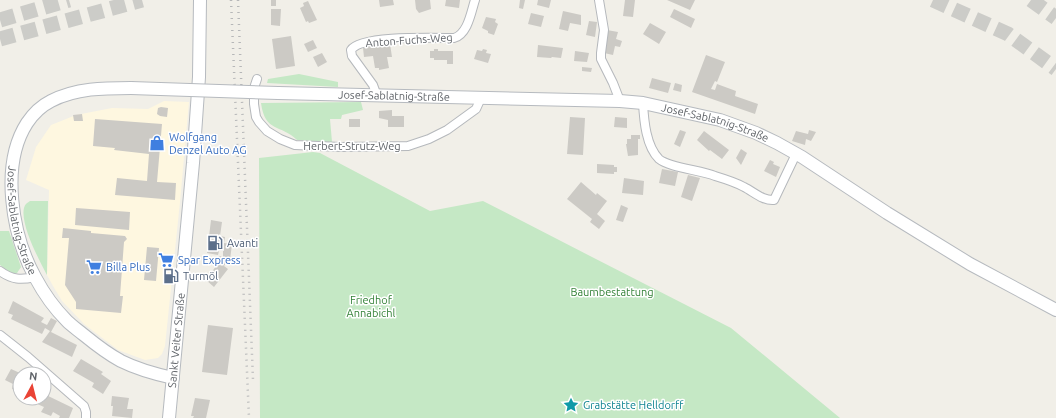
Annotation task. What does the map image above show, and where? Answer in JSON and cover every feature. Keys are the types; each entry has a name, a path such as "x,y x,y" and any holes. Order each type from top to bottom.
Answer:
{"main road":[{"name":"Sankt Veiter Straße","path":"169,418 194,163 199,77 200,0"},
{"name":"Josef-Sablatnig-Straße","path":"173,378 154,374 121,361 92,342 68,321 47,296 35,277 19,237 14,219 11,175 17,142 31,117 40,108 50,101 66,94 80,90 131,88 377,96 620,101 643,104 720,120 756,133 796,154 887,213 970,264 1056,310"}],"street":[{"name":"Anton-Fuchs-Weg","path":"377,96 373,86 352,56 351,50 354,46 360,43 397,39 454,38 464,29 475,0"},
{"path":"599,0 604,30 601,59 620,101"},
{"name":"Herbert-Strutz-Weg","path":"257,78 254,88 256,117 268,131 295,146 408,146 429,139 447,130 476,109 481,98"},
{"path":"643,104 650,145 661,160 671,165 713,175 744,187 769,200 774,200 796,154"},
{"path":"0,271 6,276 15,279 35,277"},
{"path":"0,335 28,357 84,406 86,418"}],"shaded area":[{"path":"164,101 189,102 165,346 162,354 158,358 145,360 118,350 84,324 62,301 47,275 49,190 26,180 36,147 51,125 76,115 112,108 148,109"}],"green space":[{"path":"299,74 338,82 338,87 267,83 268,79"},
{"path":"361,102 363,110 342,115 341,119 330,119 332,142 297,140 291,135 270,124 263,113 261,103"},
{"name":"Friedhof Annabichl","path":"313,152 320,153 430,211 483,201 731,328 840,418 260,418 259,158"},
{"path":"30,201 48,201 47,275 27,232 24,208"},
{"path":"0,231 9,231 21,267 17,273 11,273 0,265"}],"building":[{"path":"271,0 276,0 276,6 271,6"},
{"path":"379,0 393,0 394,5 380,7"},
{"path":"415,0 430,0 431,9 419,13 416,9"},
{"path":"446,0 460,0 459,8 445,6"},
{"path":"520,0 525,0 523,9 519,8"},
{"path":"538,0 551,0 549,8 537,5"},
{"path":"625,0 635,0 633,17 623,16"},
{"path":"667,0 695,0 690,10"},
{"path":"308,1 317,20 309,23 308,21 306,22 300,8 304,6 303,3"},
{"path":"271,9 281,9 280,26 271,25"},
{"path":"674,9 695,19 691,28 670,17"},
{"path":"563,11 581,15 581,25 570,23 568,31 559,29"},
{"path":"531,13 544,16 541,27 528,24"},
{"path":"486,17 496,19 495,22 498,24 494,35 488,33 488,31 482,28"},
{"path":"589,21 597,22 595,37 586,35"},
{"path":"650,23 666,32 659,44 643,34"},
{"path":"607,30 618,32 616,39 622,41 620,47 615,46 613,55 604,53"},
{"path":"291,36 295,66 276,69 272,39"},
{"path":"313,40 317,48 308,52 304,44"},
{"path":"390,44 392,57 387,57 389,68 379,70 379,68 375,68 373,56 364,57 363,48"},
{"path":"538,45 563,48 561,58 537,57"},
{"path":"434,49 438,49 438,51 453,51 453,64 447,64 447,60 434,60 434,58 430,58 430,51 434,51"},
{"path":"483,49 487,50 486,53 491,54 488,63 474,59 477,50 482,51"},
{"path":"575,51 589,53 587,62 574,61"},
{"path":"322,53 327,62 318,67 313,57"},
{"path":"706,55 725,62 717,82 715,81 711,89 715,90 717,84 736,91 735,96 758,104 755,114 692,92"},
{"path":"582,67 592,68 591,72 582,71"},
{"path":"652,78 671,83 668,93 649,88"},
{"path":"675,83 682,85 681,92 673,90"},
{"path":"158,108 168,108 167,117 157,114"},
{"path":"392,110 392,116 404,116 404,127 388,127 388,120 379,118 379,111"},
{"path":"82,114 83,121 74,121 73,115"},
{"path":"570,117 585,118 583,155 567,154"},
{"path":"615,117 627,118 627,128 614,127"},
{"path":"95,119 162,124 157,182 176,183 175,200 115,195 117,178 147,181 149,154 93,146"},
{"path":"349,119 360,119 360,127 349,127"},
{"path":"680,130 686,132 680,147 674,144"},
{"path":"809,130 816,132 811,141 806,139 805,145 792,141 796,131 808,134"},
{"path":"704,131 729,150 722,159 710,150 709,151 697,140"},
{"path":"631,135 640,135 640,139 638,139 638,155 628,156 626,144 627,139 631,139"},
{"path":"741,149 747,153 741,165 736,158"},
{"path":"770,160 774,162 773,164 780,167 776,177 764,171"},
{"path":"597,164 614,165 614,167 617,167 617,172 614,172 614,174 597,173"},
{"path":"662,169 678,172 675,186 659,183"},
{"path":"688,175 700,178 692,201 681,197"},
{"path":"624,178 644,181 643,195 622,193"},
{"path":"581,182 596,195 597,193 607,201 597,214 605,221 599,229 590,222 592,219 567,199"},
{"path":"621,205 628,208 623,222 616,220"},
{"path":"76,208 130,212 129,230 75,225"},
{"path":"211,220 222,222 220,236 225,237 224,243 232,244 230,260 228,260 224,266 228,269 214,287 206,280 219,262 216,260 220,256 223,258 223,251 219,251 218,255 207,253"},
{"name":"Billa Plus","path":"63,228 91,231 91,233 125,236 127,239 124,242 120,296 123,296 121,313 76,309 76,302 65,285 69,238 62,238"},
{"path":"147,247 159,248 156,281 144,280"},
{"path":"13,301 44,318 41,322 47,325 51,318 57,321 51,332 77,345 72,357 42,342 50,331 45,328 42,334 11,319 13,315 8,313"},
{"path":"208,325 233,328 227,375 202,372"},
{"path":"81,359 103,372 101,374 111,381 103,394 92,387 94,383 73,371"},
{"path":"11,369 12,369 12,384 5,380"},
{"path":"112,396 129,398 127,409 133,409 132,418 112,416"},
{"path":"52,398 73,408 69,418 59,418 60,416 53,412 51,416 41,412 44,407 42,406 52,406"},
{"path":"195,398 210,400 206,418 193,418 194,416 191,416"}],"tunnel":[{"path":"0,20 69,0"},
{"path":"0,39 142,0"},
{"path":"933,0 1008,34 1056,69"},
{"path":"1031,0 1056,18"}],"railway":[{"path":"231,0 249,418"},
{"path":"238,0 253,380"}],"place":[{"name":"Wolfgang Denzel Auto AG","path":"157,143"},
{"name":"Avanti","path":"215,243"},
{"name":"Spar Express","path":"166,260"},
{"name":"Billa Plus","path":"94,267"},
{"name":"Turmöl","path":"171,276"},
{"name":"Grabstätte Helldorff","path":"571,405"}],"park label":[{"name":"Baumbestattung","path":"612,292"}]}
